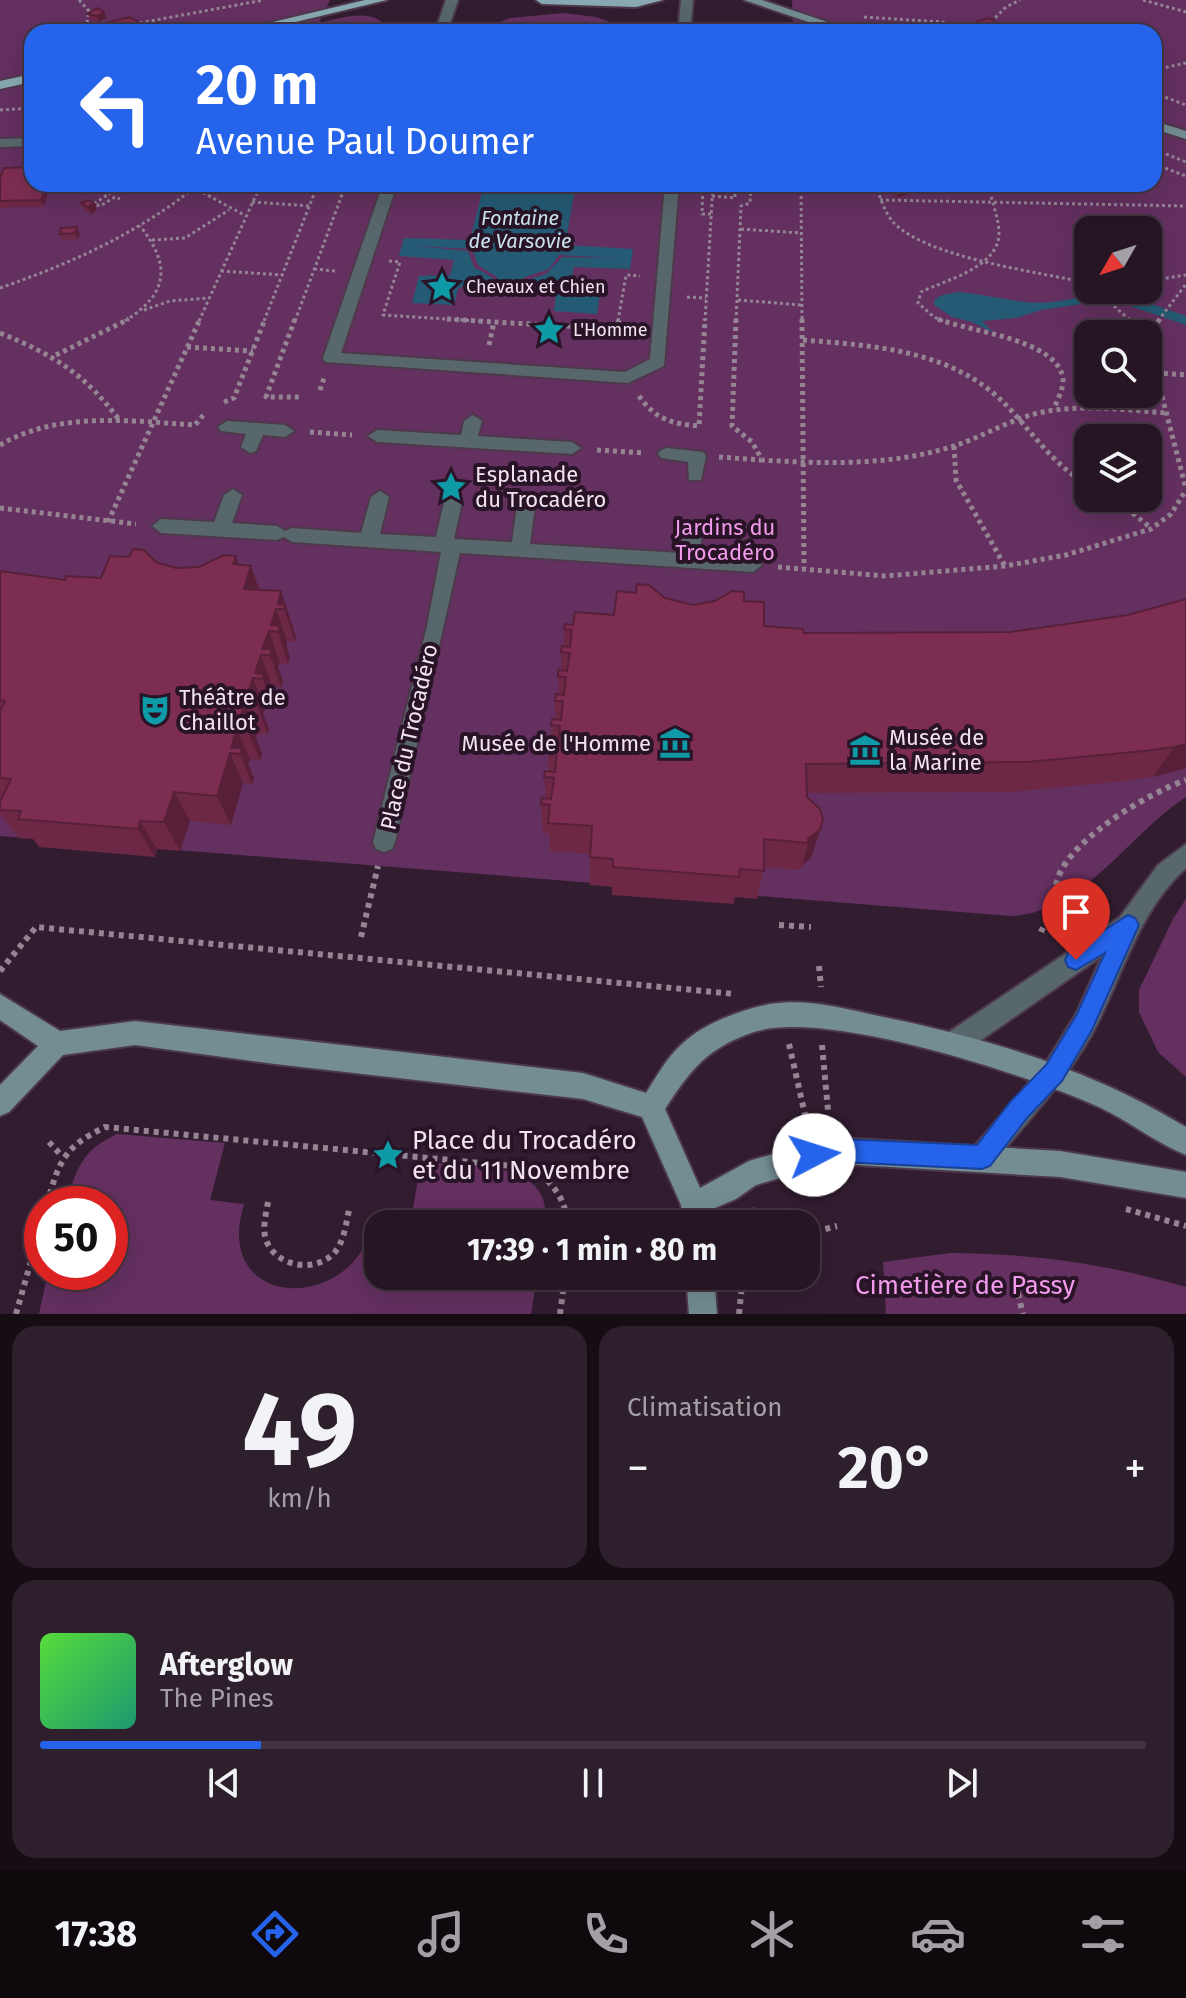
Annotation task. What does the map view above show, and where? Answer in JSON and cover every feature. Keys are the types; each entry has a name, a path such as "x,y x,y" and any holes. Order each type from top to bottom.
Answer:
{"main road":[{"path":"273,24 381,0"},
{"path":"542,0 636,3 657,0"},
{"path":"750,0 826,24"},
{"path":"0,85 24,80"},
{"path":"1162,128 1186,135"},
{"path":"0,1006 57,1044"},
{"path":"651,1107 694,1049 756,1020 782,1015 822,1017 955,1043 1054,1073 1145,1114 1186,1142"},
{"path":"0,1103 57,1044 135,1033 275,1052 583,1086 651,1107"},
{"path":"651,1107 693,1210"},
{"path":"700,1210 749,1174 814,1155 840,1151 1060,1164 1186,1185"},
{"path":"701,1290 703,1314"}],"street":[{"path":"444,24 452,0"},
{"path":"685,24 687,0"},
{"path":"0,143 24,142"},
{"path":"387,192 331,358 628,378 658,362 671,192"},
{"path":"468,442 473,421"},
{"path":"227,427 285,431"},
{"path":"250,447 256,429"},
{"path":"377,436 572,448"},
{"path":"667,454 697,456 695,476"},
{"path":"220,530 233,495"},
{"path":"369,539 380,497"},
{"name":"Place du Trocadéro","path":"384,842 444,579 453,502"},
{"path":"520,549 526,506"},
{"path":"161,526 762,566"},
{"path":"690,561 693,527"},
{"path":"982,1157 1054,1073 1085,1022 1128,925 1166,872 1186,854"},
{"path":"955,1043 1128,925"}],"path":[{"path":"79,0 89,11 86,24"},
{"path":"137,24 264,0"},
{"path":"991,22 1006,7 1020,0"},
{"path":"1143,0 1186,12"},
{"path":"861,16 947,24"},
{"path":"1162,68 1186,63"},
{"path":"1162,96 1186,105"},
{"path":"0,110 24,108"},
{"path":"1162,167 1186,176"},
{"path":"106,192 110,193 94,204 100,206 115,197 120,199"},
{"path":"0,288 63,265 140,226 188,192"},
{"path":"207,192 229,210 246,216"},
{"path":"108,522 257,192"},
{"path":"219,404 234,398 315,192"},
{"path":"301,397 266,397 343,192"},
{"path":"703,192 702,214 711,214"},
{"path":"649,412 672,424 699,426 712,192"},
{"path":"712,196 735,198 735,192"},
{"path":"751,192 750,203 741,206 732,426 752,442 762,460"},
{"path":"801,192 804,568"},
{"path":"878,192 891,221 906,233 929,244 980,260 1074,279"},
{"path":"990,192 998,242 965,274 921,292 918,303 927,315 941,323 960,330 1017,339 1036,346 1050,356 1060,369 1064,383 1063,394 1054,410"},
{"path":"880,200 1186,206"},
{"path":"252,202 311,206"},
{"path":"151,240 172,243 186,238 229,210"},
{"path":"140,226 160,254 161,274 156,291 143,310"},
{"path":"741,229 801,233"},
{"path":"384,261 400,262 383,315 494,322 617,329 626,275 665,277"},
{"path":"314,269 334,271"},
{"path":"221,271 283,275"},
{"path":"1162,279 1186,275"},
{"path":"1158,320 1186,284"},
{"path":"687,297 706,298"},
{"path":"56,355 110,332 143,310 170,301 209,298"},
{"path":"738,300 802,305"},
{"path":"1112,304 1130,320"},
{"path":"490,340 494,322"},
{"path":"0,333 56,355 91,383 120,421"},
{"path":"802,340 891,347 933,358 961,371 987,388 1060,467 1074,476"},
{"path":"187,347 253,351"},
{"path":"1162,373 1186,375"},
{"path":"762,566 885,576 1005,566 1066,555 1151,529 1171,514 1186,490 1162,397"},
{"path":"726,458 866,464 954,446 1017,419 1054,410 1166,413"},
{"path":"0,445 29,431 51,426 120,421 195,425 207,412"},
{"path":"285,431 377,436"},
{"path":"954,446 956,480 1005,566"},
{"path":"572,448 667,454"},
{"path":"0,508 140,524"},
{"path":"1131,512 1151,529"},
{"path":"1041,932 1053,905 1052,890 1064,865 1096,833 1153,792 1186,780"},
{"path":"361,937 384,842"},
{"path":"779,925 811,927"},
{"path":"0,971 36,927 745,995"},
{"path":"819,966 821,987"},
{"path":"788,1041 805,1113"},
{"path":"822,1045 828,1110"},
{"path":"52,1186 61,1155 78,1140 105,1127 533,1168 555,1186 568,1210"},
{"path":"49,1142 61,1155"},
{"path":"268,1202 265,1237 273,1254 295,1266 317,1265 336,1252 349,1210"},
{"path":"820,1230 837,1226"},
{"path":"1013,1274 1023,1314"},
{"path":"16,1314 24,1286"},
{"path":"560,1314 563,1290"},
{"path":"739,1314 742,1290"}],"green space":[{"name":"Jardins du Trocadéro","path":"0,0 330,0 319,23 368,16 384,24 24,24 24,192 1162,192 1162,24 793,24 792,0 1186,0 1186,797 1083,887 1037,912 1011,916 0,836"},
{"path":"564,13 596,17 616,24 495,24 510,18"},
{"path":"1186,899 1186,1077 1158,1052 1139,1012 1139,990"},
{"path":"117,1134 225,1143 210,1200 244,1204 239,1240 248,1266 266,1282 291,1288 318,1285 343,1271 364,1246 364,1290 535,1290 531,1314 39,1314 44,1290 128,1290 128,1186 72,1186 82,1162 105,1140"},
{"path":"421,1162 503,1170 521,1176 536,1187 544,1210 413,1210"},
{"name":"Cimetière de Passy","path":"950,1253 1069,1261 1186,1287 1186,1314 886,1314 883,1262"}],"water":[{"name":"Fontaine de Varsovie","path":"482,192 575,192 565,245 633,249 630,269 574,267 571,282 575,285 601,287 597,314 554,311 556,295 524,290 527,280 546,274 562,257 617,258 559,255 549,269 523,278 520,290 495,288 497,277 478,265 472,249 416,246 468,251 474,267 493,278 491,288 463,286 458,289 454,305 412,303 419,276 450,275 454,260 399,256 404,238 470,240"},
{"path":"959,292 1040,303 1074,298 1074,304 1081,304 1041,310 1016,318 982,321 994,333 972,322 952,317 934,305 934,300"},
{"path":"1124,304 1151,304 1186,316 1186,325"}],"building":[{"path":"97,8 104,12 97,16 88,14"},
{"path":"130,17 137,21 137,24 101,24"},
{"path":"990,18 998,24 981,24 978,21"},
{"path":"24,167 24,192 44,192 41,200 0,201 0,178 4,168"},
{"path":"88,200 95,204 88,207 81,203"},
{"path":"77,227 75,233 60,234 61,228"},
{"path":"133,549 144,550 156,562 176,568 199,567 224,555 236,556 233,564 251,566 244,589 281,591 278,604 286,605 284,609 276,609 271,625 280,626 278,632 269,631 262,649 272,649 270,655 261,655 255,673 264,674 263,679 253,678 247,697 257,698 256,704 245,703 239,721 249,723 247,730 237,729 231,748 242,748 240,754 230,753 217,796 174,792 164,822 140,821 138,829 18,819 21,811 0,810 0,802 11,779 0,778 0,711 5,701 0,700 0,571 65,580 66,576 101,578 110,556 129,557"},
{"path":"637,584 649,585 665,598 693,605 715,601 732,591 744,592 744,601 764,602 764,626 803,629 804,633 1010,632 1128,615 1186,599 1186,744 1027,762 806,764 807,797 820,809 823,819 820,830 808,839 808,843 764,839 764,871 740,869 739,877 613,867 613,859 590,857 592,826 548,823 550,805 541,804 542,798 551,799 554,778 544,777 545,771 555,772 557,752 548,751 549,745 558,745 560,726 551,725 552,719 561,720 563,701 555,701 556,694 564,695 566,677 558,676 558,670 567,671 570,653 561,652 562,646 570,647 572,630 564,629 565,624 573,625 575,612 614,615 617,591 636,593"}],"place":[{"name":"Chevaux et Chien","path":"442,287"},
{"name":"L'Homme","path":"549,330"},
{"name":"Esplanade du Trocadéro","path":"451,487"},
{"name":"Théâtre de Chaillot","path":"155,710"},
{"name":"Musée de l'Homme","path":"675,743"},
{"name":"Musée de la Marine","path":"865,750"},
{"name":"Place du Trocadéro et du 11 Novembre","path":"388,1155"}],"route":[{"path":"814,1155 840,1151 982,1157 1054,1073 1085,1022 1128,925 1076,960"}]}
